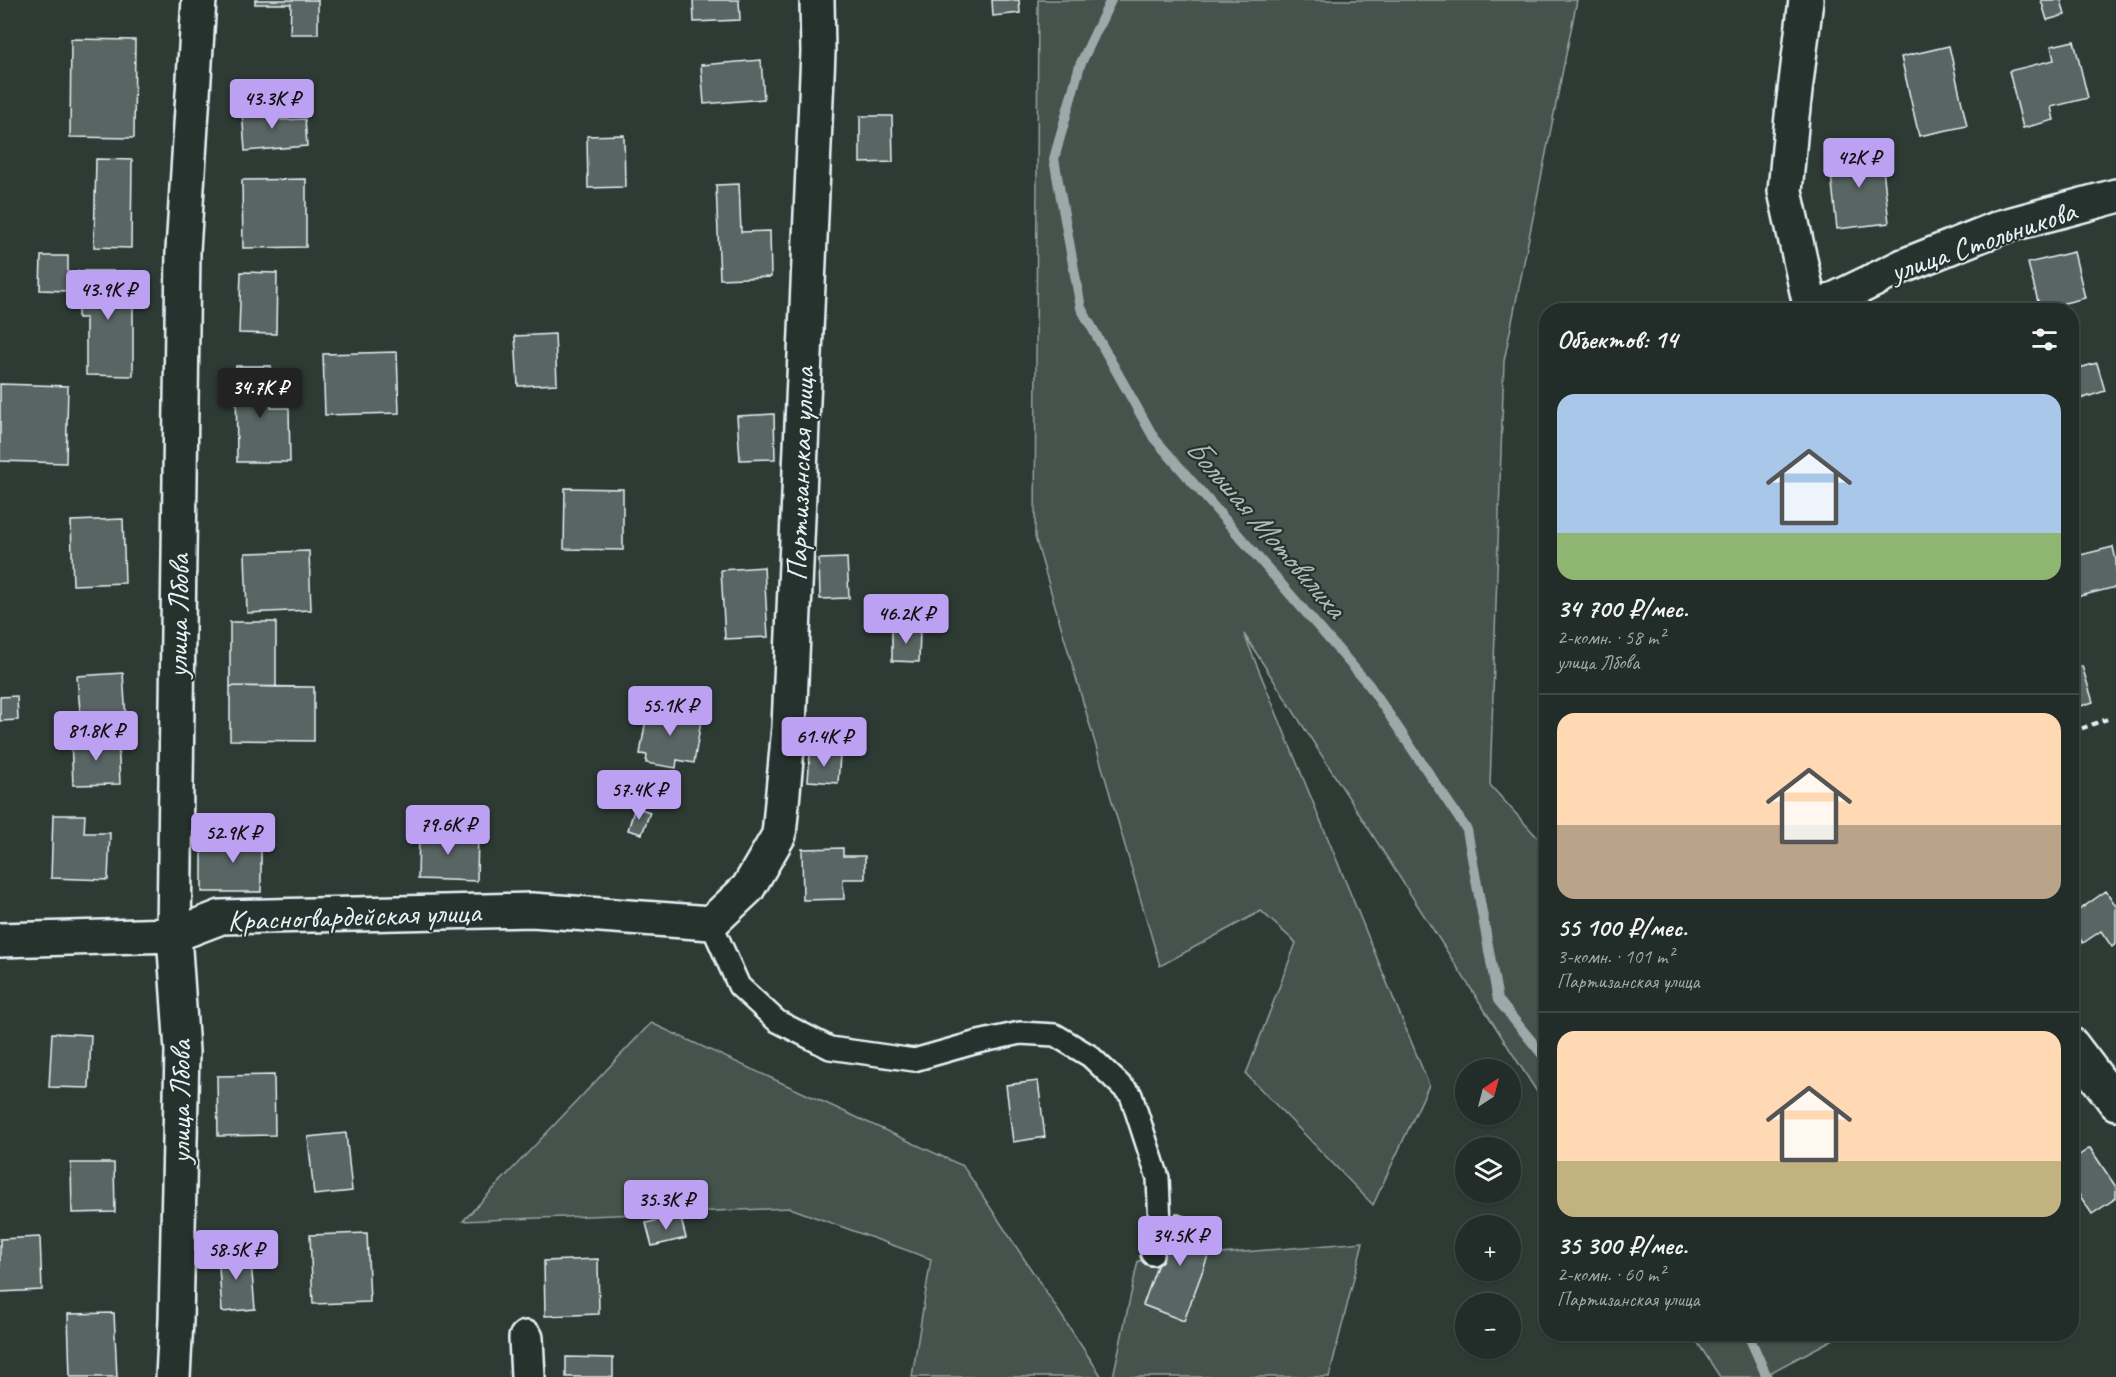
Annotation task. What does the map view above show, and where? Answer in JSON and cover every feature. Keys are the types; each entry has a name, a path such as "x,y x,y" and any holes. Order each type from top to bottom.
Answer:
{"street":[{"name":"улица Лбова","path":"173,1377 182,1051 174,935 183,250 199,0"},
{"name":"Партизанская улица","path":"711,923 748,888 779,835 790,715 818,52 817,0"},
{"path":"1806,0 1785,191 1809,303"},
{"name":"улица Стольникова","path":"1830,303 1835,298 1903,266 2001,227 2116,196"},
{"name":"Красногвардейская улица","path":"0,940 174,935 221,917 257,916 532,910 711,923"},
{"path":"2079,1054 2116,1103"},
{"path":"526,1338 528,1377"}],"lane":[{"path":"711,923 739,986 777,1021 830,1048 914,1060 974,1042 1020,1033 1056,1035 1090,1056 1131,1095 1158,1178 1160,1226 1152,1254"}],"path":[{"path":"2079,729 2110,718"}],"shaded area":[{"path":"1038,0 1577,0 1504,361 1490,785 1539,839 1539,1095 1521,1067 1521,1059 1516,1059 1244,634 1429,1085 1373,1205 1246,1074 1296,943 1261,911 1160,966 1035,537"},
{"path":"651,1023 963,1166 1102,1377 912,1377 931,1259 790,1208 463,1221"},
{"path":"1363,1242 1329,1377 1113,1377 1138,1261"},
{"path":"1697,1341 1830,1341 1762,1377 1720,1377"}],"building":[{"path":"255,0 318,0 318,34 290,34 291,4 255,4"},
{"path":"693,0 739,0 740,20 694,22"},
{"path":"992,0 1019,0 1020,13 993,16"},
{"path":"2041,0 2061,0 2065,15 2047,20"},
{"path":"71,39 135,40 134,138 70,137"},
{"path":"2074,41 2088,98 2051,107 2054,120 2023,128 2009,71 2054,60 2051,46"},
{"path":"1949,46 1967,126 1919,136 1901,57"},
{"path":"761,60 764,99 704,104 701,65"},
{"path":"280,107 281,120 305,119 307,146 245,151 242,110"},
{"path":"860,116 892,116 893,162 860,163"},
{"path":"624,135 625,187 588,188 587,136"},
{"path":"1881,150 1889,223 1837,229 1829,156"},
{"path":"96,159 132,160 131,248 94,247"},
{"path":"306,179 306,247 243,248 242,180"},
{"path":"739,184 741,232 770,231 771,277 720,279 716,185"},
{"path":"2074,252 2085,298 2065,303 2038,303 2028,263"},
{"path":"41,256 68,256 68,291 40,290"},
{"path":"78,271 133,271 133,376 86,375 86,318 78,318"},
{"path":"241,272 277,273 276,334 239,333"},
{"path":"555,334 557,384 518,386 515,336"},
{"path":"397,352 399,413 325,415 323,354"},
{"path":"2097,363 2105,391 2080,399 2079,368"},
{"path":"236,366 271,366 271,408 289,408 290,462 237,462"},
{"path":"0,384 68,386 66,463 0,461"},
{"path":"774,414 775,459 740,460 737,416"},
{"path":"565,488 623,489 623,550 564,549"},
{"path":"123,519 125,583 73,585 71,521"},
{"path":"2113,547 2116,560 2116,587 2079,596 2079,555"},
{"path":"309,551 311,610 247,613 245,553"},
{"path":"847,558 849,598 820,599 819,559"},
{"path":"764,567 768,637 725,639 721,570"},
{"path":"230,622 276,622 276,687 230,686"},
{"path":"892,628 920,628 919,662 892,661"},
{"path":"2082,666 2093,702 2079,707 2079,667"},
{"path":"123,673 126,719 81,722 77,676"},
{"path":"230,686 314,687 314,741 230,740"},
{"path":"17,696 18,720 0,721 0,697"},
{"path":"648,707 702,715 694,763 677,760 676,768 646,763 647,755 640,754"},
{"path":"118,738 120,784 73,785 71,739"},
{"path":"810,753 840,755 838,783 808,781"},
{"path":"635,807 650,812 642,834 628,830"},
{"path":"53,815 85,815 84,833 110,833 108,880 51,878"},
{"path":"228,831 261,831 261,892 202,892 202,844 228,844"},
{"path":"419,831 478,832 477,881 418,879"},
{"path":"843,848 843,856 865,856 865,879 843,879 844,899 803,900 802,849"},
{"path":"2106,891 2116,906 2116,944 2112,947 2101,931 2083,943 2079,938 2079,910"},
{"path":"52,1033 91,1035 89,1088 49,1087"},
{"path":"274,1075 275,1135 218,1136 217,1076"},
{"path":"1038,1081 1045,1137 1013,1142 1006,1085"},
{"path":"346,1133 352,1191 314,1195 308,1137"},
{"path":"2090,1148 2116,1187 2116,1198 2092,1214 2079,1194 2079,1155"},
{"path":"71,1163 114,1163 115,1212 72,1213"},
{"path":"1176,1213 1218,1229 1184,1321 1143,1305"},
{"path":"680,1215 686,1238 652,1246 646,1223"},
{"path":"367,1233 370,1302 313,1304 310,1235"},
{"path":"40,1237 42,1290 0,1292 0,1239"},
{"path":"250,1250 255,1309 222,1312 218,1252"},
{"path":"598,1259 599,1314 545,1316 544,1261"},
{"path":"114,1313 117,1377 70,1377 68,1314"},
{"path":"566,1357 613,1358 613,1377 566,1377"}],"waterway":[{"name":"Большая Мотовилиха","path":"1111,0 1080,65 1054,159 1081,308 1154,438 1369,685 1467,830 1498,1000 1539,1050"},
{"name":"Большая Мотовилиха","path":"1751,1341 1767,1377"}]}
